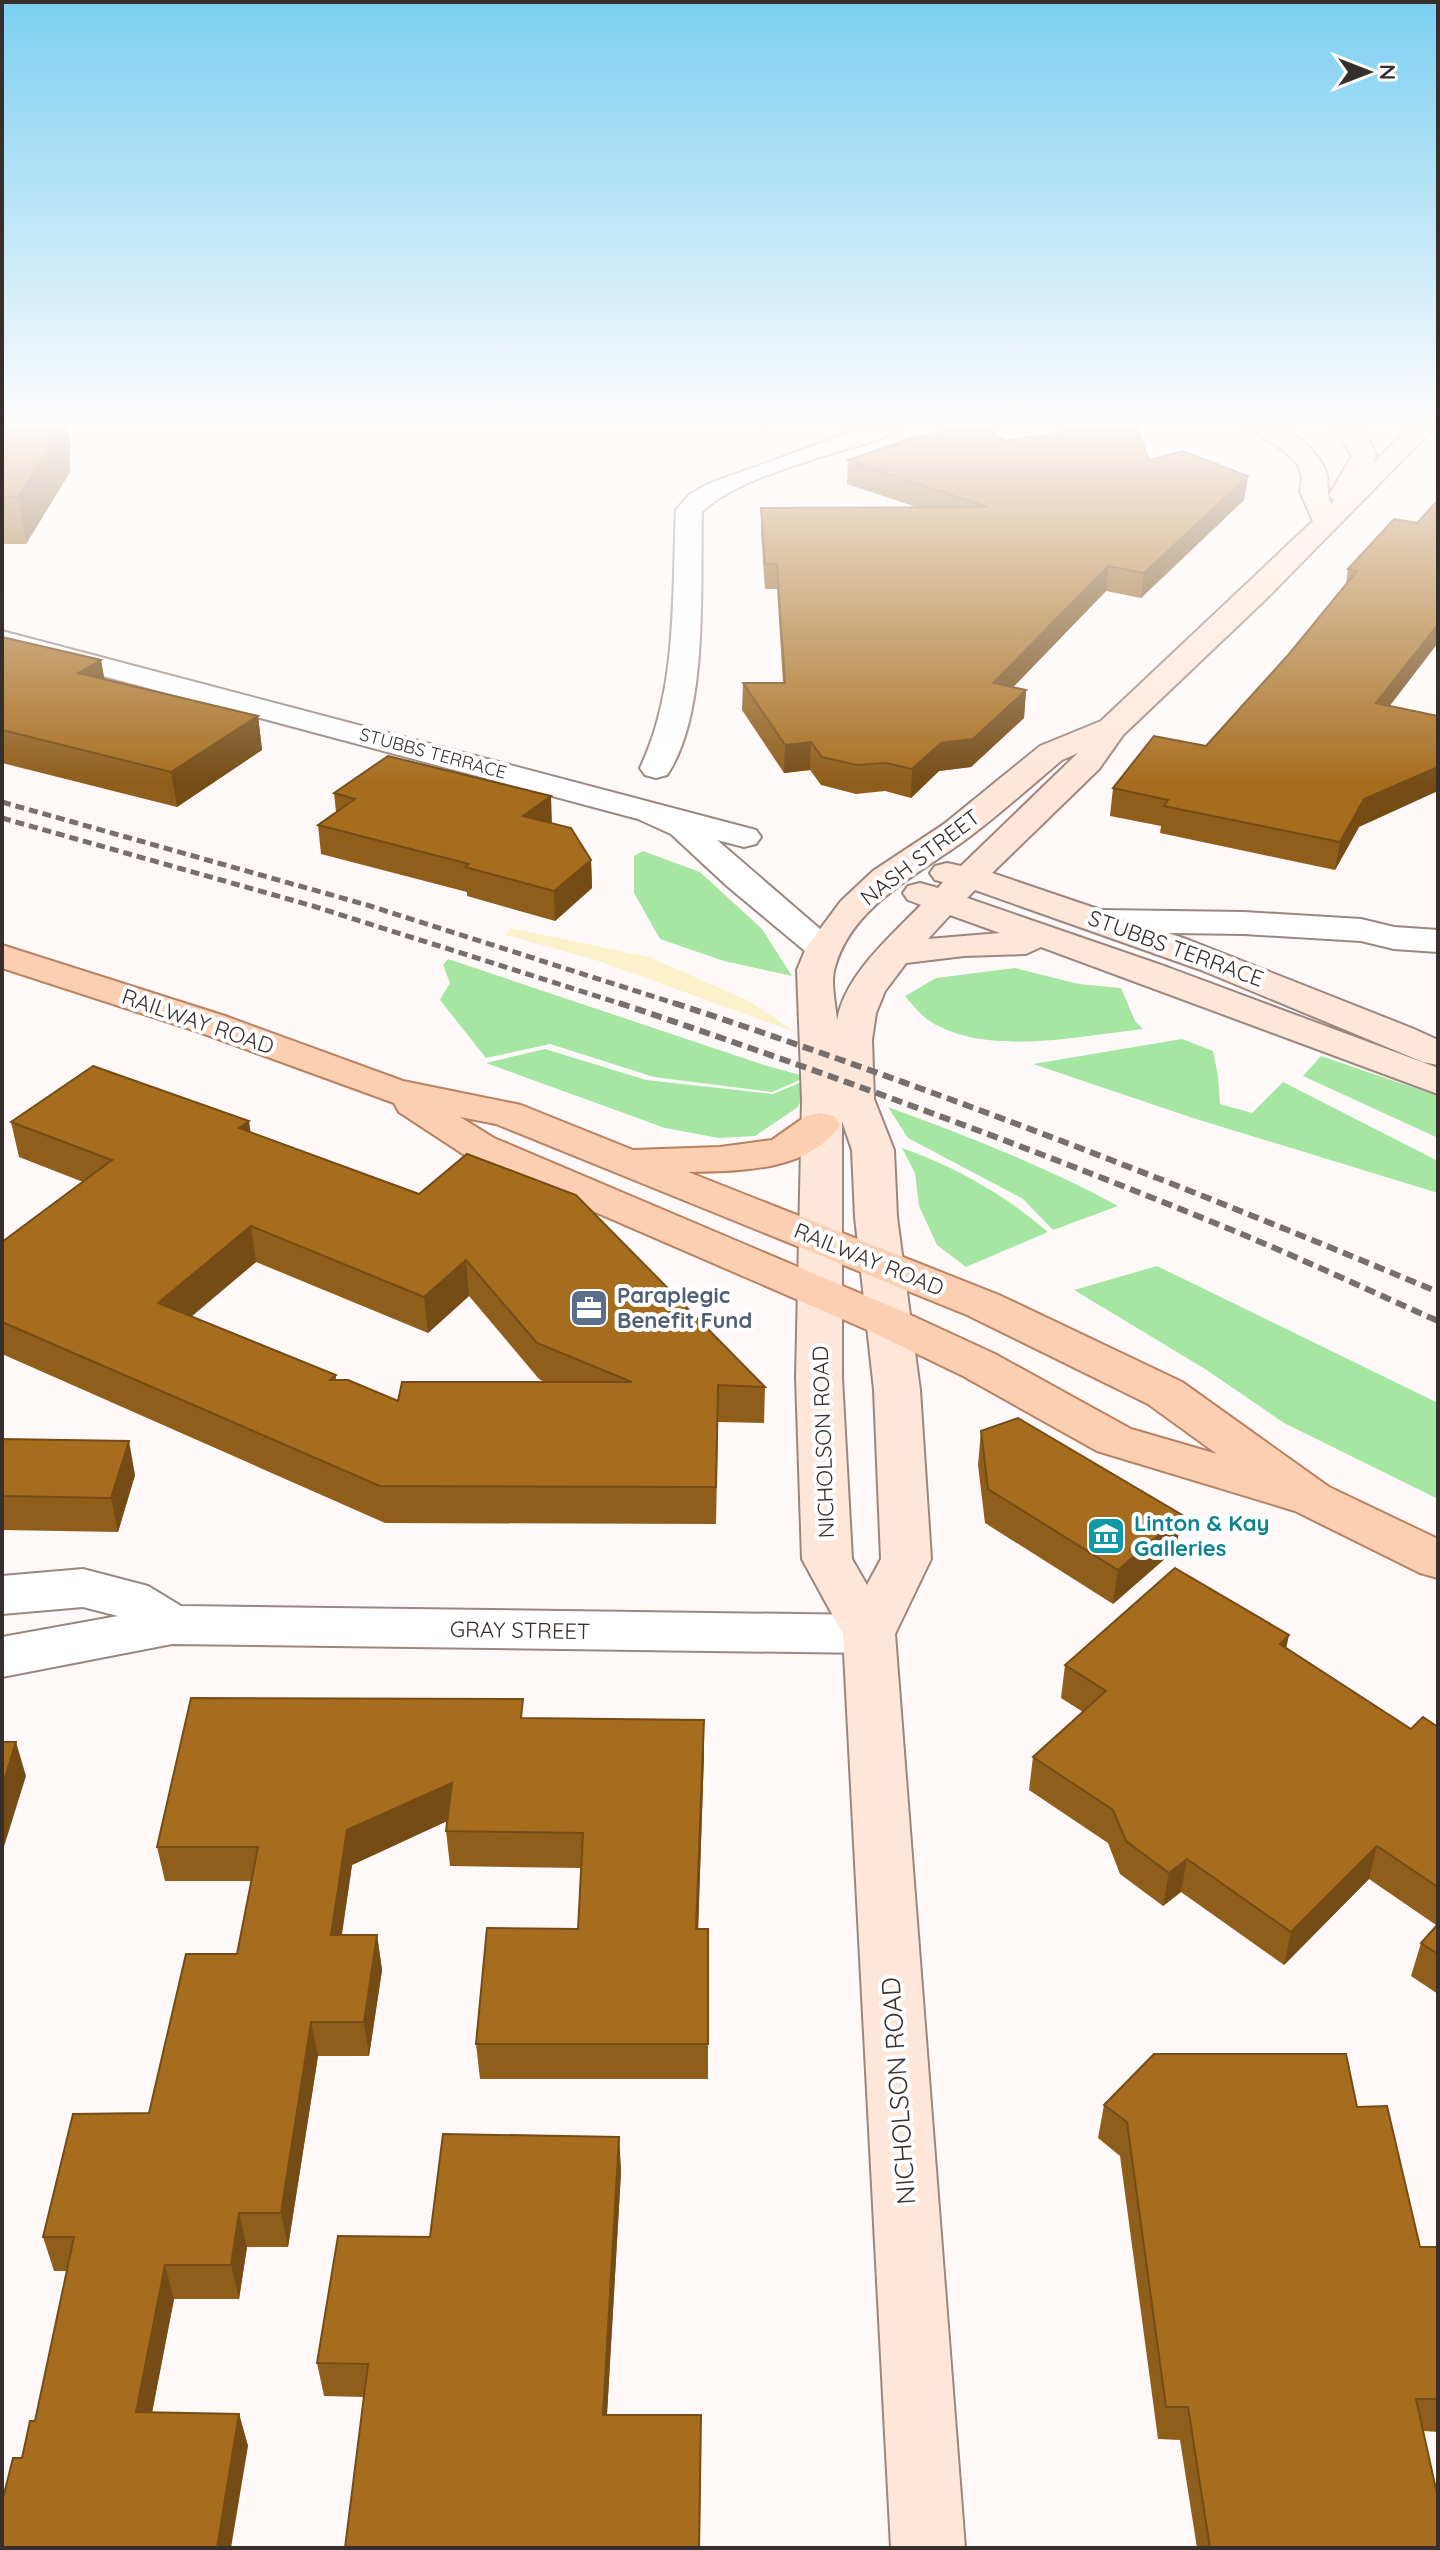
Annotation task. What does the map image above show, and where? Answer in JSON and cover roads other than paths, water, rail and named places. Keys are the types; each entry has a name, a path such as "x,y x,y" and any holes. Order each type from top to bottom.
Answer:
{"main road":[{"name":"NASH STREET","path":"882,1264 873,1150 854,1099 853,1040 857,1013 867,990 894,954 942,903 1088,762 1112,728 1303,545"},
{"name":"NASH STREET","path":"818,1238 821,1039 815,970 824,948 853,908 895,871 956,831 1051,753 1112,728"},
{"name":"STUBBS TERRACE","path":"895,871 970,877 1103,921 1296,992 1438,1055"},
{"name":"STUBBS TERRACE","path":"895,871 942,903 1154,975 1415,1076 1438,1082"},
{"name":"STUBBS TERRACE","path":"894,954 964,945 1053,942"},
{"name":"RAILWAY ROAD","path":"2,956 212,1024 393,1091 507,1114 983,1305 1165,1393 1312,1499"},
{"name":"RAILWAY ROAD","path":"393,1091 480,1147 888,1322 979,1365 1114,1440 1312,1499 1438,1560"},
{"path":"620,1160 720,1159 783,1151 820,1125"},
{"name":"NICHOLSON ROAD","path":"818,1238 819,1378 827,1559 869,1634 928,2548"},
{"name":"NICHOLSON ROAD","path":"869,1634 906,1559 897,1390 882,1264"}],"street":[{"path":"656,768 664,755 678,704 687,545"},
{"name":"STUBBS TERRACE","path":"2,640 650,812 683,827 739,879 824,948"},
{"path":"650,812 744,837"},
{"path":"1103,921 1230,923 1361,930 1394,938 1438,941"},
{"path":"2,1595 26,1590 83,1588 130,1599 172,1625"},
{"name":"GRAY STREET","path":"2,1657 172,1625 869,1634"}],"railway":[{"path":"2,802 367,905 678,1004"},
{"path":"2,818 313,906 622,1004"},
{"path":"674,1003 678,1004"},
{"path":"622,1004 849,1083 1076,1168 1254,1239 1438,1321"},
{"path":"678,1004 867,1069 1059,1140 1438,1292"}],"place":[{"name":"Paraplegic Benefit Fund","path":"589,1308"},
{"name":"Linton & Kay Galleries","path":"1106,1536"}]}
